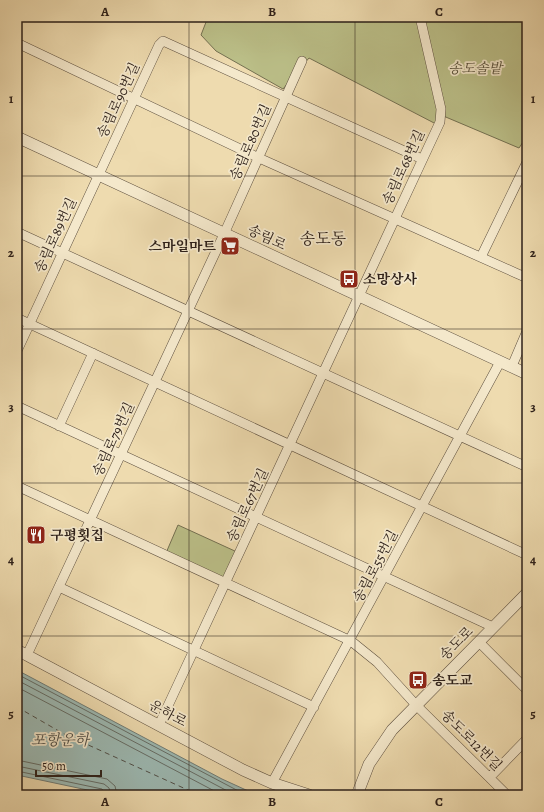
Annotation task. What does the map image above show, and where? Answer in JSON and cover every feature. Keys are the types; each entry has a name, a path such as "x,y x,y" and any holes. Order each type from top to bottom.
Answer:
{"street":[{"name":"송림로68번길","path":"359,296 441,115 420,17"},
{"name":"송림로90번길","path":"98,175 159,46 163,41 166,41 286,96"},
{"path":"17,44 135,98 259,158 527,278"},
{"name":"송림로80번길","path":"224,234 302,61"},
{"path":"286,96 422,159"},
{"name":"송림로","path":"17,137 527,374"},
{"path":"481,257 527,162"},
{"name":"송림로89번길","path":"17,351 98,175"},
{"path":"17,232 527,467"},
{"name":"송림로79번길","path":"22,653 59,587 224,234"},
{"name":"송림로67번길","path":"159,725 257,518 290,443 359,296"},
{"path":"17,318 290,443 527,555"},
{"path":"512,366 527,331"},
{"path":"59,426 93,353"},
{"name":"송림로55번길","path":"272,783 351,641 500,362"},
{"path":"17,406 493,628"},
{"name":"송도로12번길","path":"18,487 351,641 377,662 416,705 507,795"},
{"path":"59,587 314,706"},
{"name":"송도로","path":"357,795 363,777 376,752 392,730 527,593"},
{"path":"479,642 527,690"},
{"name":"운하로","path":"22,653 159,725 225,762 272,783 309,795"},
{"path":"490,777 527,739"}],"green space":[{"name":"송도솔밭","path":"208,17 527,17 527,136 519,148 441,115 436,124 309,58 283,89 216,51 201,35"},
{"path":"178,525 237,552 223,580 166,553"}],"water":[{"name":"포항운하","path":"17,670 222,779 257,795 111,795 17,775"}],"ferry route":[{"path":"17,707 64,734 199,795"}],"place":[{"name":"스마일마트","path":"230,246"},
{"name":"소망상사","path":"349,279"},
{"name":"구평횟집","path":"36,535"},
{"name":"송도교","path":"418,680"}],"district":[{"name":"송도동","path":"323,238"}]}
